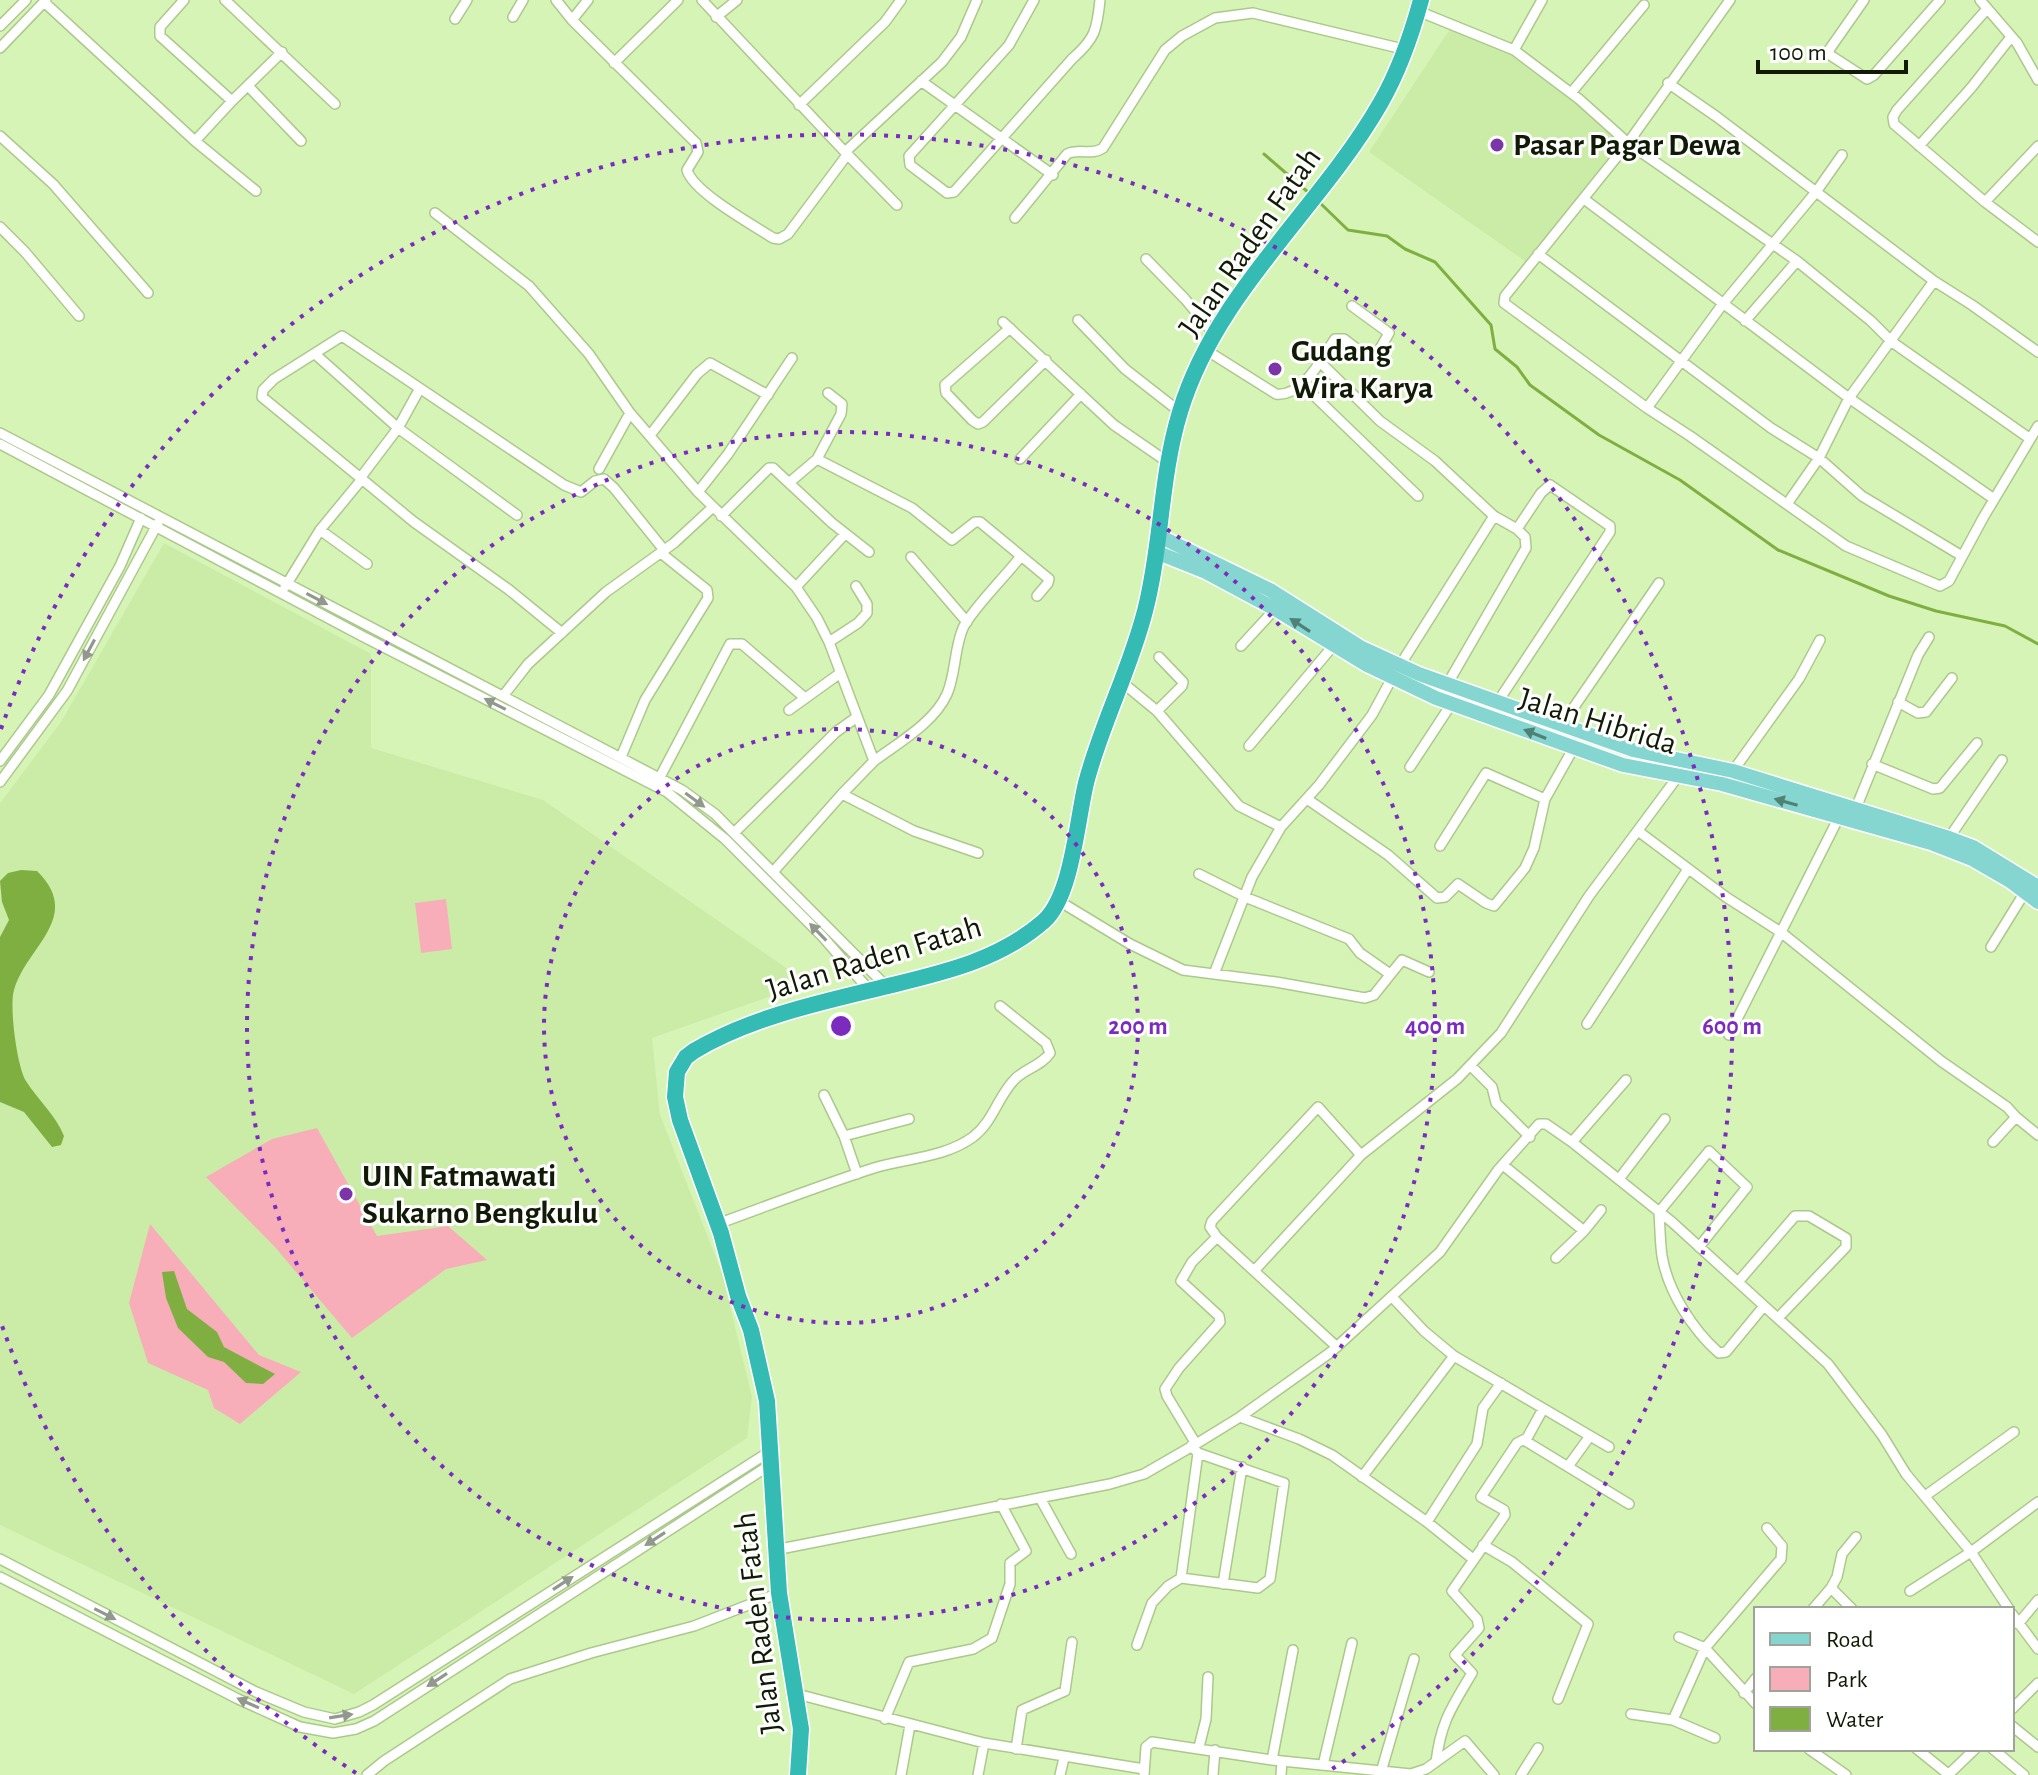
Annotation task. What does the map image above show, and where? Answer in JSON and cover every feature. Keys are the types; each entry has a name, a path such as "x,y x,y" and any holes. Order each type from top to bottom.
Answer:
{"highway":[{"name":"Jalan Raden Fatah","path":"798,1775 801,1729 779,1593 767,1401 759,1357 677,1110 674,1082 686,1057 707,1043 755,1023 951,970 993,955 1047,918 1059,901 1087,781 1145,612 1169,463 1180,412 1192,378 1214,334 1380,103 1420,5"}],"main road":[{"name":"Jalan Hibrida","path":"1158,544 1392,678 1452,703 1623,765 1823,806 1839,817 1931,843 1972,859 2031,889 2038,902"},
{"path":"1158,544 1270,590 1360,647 1497,703 1633,750 1733,771 1823,806 1856,808 1949,838 1973,847 2031,889"}],"street":[{"path":"184,0 160,27 160,36 232,101"},
{"path":"225,0 335,104"},
{"path":"455,19 467,0"},
{"path":"513,17 523,0"},
{"path":"556,0 614,63 696,143 698,152 687,170 690,178 726,209 779,239 788,234 846,154 956,44 977,0"},
{"path":"572,20 588,0"},
{"path":"614,63 678,0"},
{"path":"702,0 897,205"},
{"path":"716,17 737,0"},
{"path":"799,105 885,22 901,0"},
{"path":"1034,0 1009,45 908,158 910,165 949,194 1088,45 1098,23 1100,0"},
{"path":"1514,50 1542,0"},
{"path":"1730,0 1628,143 1505,296 1504,303 1647,408 1846,546 1940,586 1949,581 2038,426"},
{"path":"1864,0 1829,50 1830,55 1867,79 1874,75 1940,0"},
{"path":"1980,0 2017,43 2038,80"},
{"path":"0,48 32,11 45,1 195,141 256,191"},
{"path":"0,26 24,2 32,11"},
{"path":"1420,5 1514,50 1571,93 1628,143 1797,261 1892,342 2029,438"},
{"path":"1571,93 1644,5"},
{"path":"1987,9 1893,117 1897,128 2038,242"},
{"path":"1015,218 1071,152 1096,152 1103,148 1165,50 1182,36 1215,18 1253,13 1403,49"},
{"path":"1919,146 2011,37"},
{"path":"195,141 282,52"},
{"path":"921,81 1053,175"},
{"path":"1668,83 1934,281 2038,352"},
{"path":"249,87 301,141"},
{"path":"0,136 53,184 148,293"},
{"path":"1985,202 2034,157 2038,146"},
{"path":"1647,408 1722,305 1773,246 1842,155"},
{"path":"1584,199 1918,449 1994,499"},
{"path":"435,213 529,286 589,354 630,413 698,492 796,587 829,642 874,761"},
{"path":"0,227 79,316"},
{"path":"1538,254 1771,428 1819,458 1862,496 1962,556"},
{"path":"1146,259 1214,334"},
{"path":"1745,321 1797,261"},
{"path":"1787,504 1819,458 1849,398 1934,281"},
{"path":"1206,350 1276,394 1286,394 1321,363 1337,338 1344,339 1372,358 1376,356 1388,332 1352,306"},
{"path":"1078,320 1125,369 1180,412"},
{"path":"1046,360 978,424 946,393 945,385 1006,325 1046,360 1114,425 1169,463"},
{"path":"562,633 508,589 414,522 262,397 263,390 274,379 342,336 564,485 581,492 595,481 604,479 614,488 662,552 707,590 708,598 645,700 621,757"},
{"path":"315,354 398,428 517,515"},
{"path":"698,492 792,358"},
{"path":"651,434 697,374 710,363 768,395"},
{"path":"1321,363 1380,421 1435,461 1494,516 1525,537 1526,548 1448,683"},
{"path":"1301,383 1418,496"},
{"path":"283,594 286,583 320,530 398,428 419,390"},
{"path":"790,482 817,459 843,408 840,401 828,393"},
{"path":"1020,459 1081,394"},
{"path":"599,469 630,413"},
{"path":"0,433 141,518 158,522 362,636 660,777 715,814 773,872 878,988"},
{"path":"0,444 286,583 503,696 525,715 667,792 722,837 878,988"},
{"path":"817,459 912,508 952,540 978,522 1049,579 1037,596"},
{"path":"721,516 769,468 776,469 845,534 869,552"},
{"path":"1497,703 1611,529 1550,485 1545,487 1517,529"},
{"path":"503,696 528,664 606,592 662,552 713,507"},
{"path":"1214,974 1252,877 1281,827 1307,799 1372,715 1494,516"},
{"path":"0,761 49,695 141,518"},
{"path":"0,782 67,691 158,522"},
{"path":"320,530 367,564"},
{"path":"796,587 845,534"},
{"path":"773,872 874,761 913,732 939,707 947,694 958,644 967,622 1021,556"},
{"path":"911,557 967,622"},
{"path":"114,575 125,581"},
{"path":"1561,726 1659,583"},
{"path":"829,642 858,623 867,613 867,604 856,586"},
{"path":"1241,646 1275,609"},
{"path":"362,636 365,625"},
{"path":"1856,808 1918,655 1929,637"},
{"path":"1733,771 1799,679 1820,640"},
{"path":"660,777 730,644 742,644 805,698"},
{"path":"1249,746 1333,646"},
{"path":"1157,711 1183,682 1159,657"},
{"path":"789,710 839,674"},
{"path":"1898,702 1918,713 1926,712 1952,678"},
{"path":"1123,683 1157,711 1239,806 1281,827"},
{"path":"1410,767 1452,703"},
{"path":"722,837 836,732 857,717"},
{"path":"1872,764 1933,789 1940,788 1977,743"},
{"path":"1307,799 1388,855 1437,898 1445,897 1458,884 1493,906 1525,868 1534,848 1545,799 1573,749"},
{"path":"1949,838 2002,760"},
{"path":"1440,846 1486,773 1545,799"},
{"path":"1254,1271 1361,1155 1471,1066 1501,1033 1589,896 1679,775"},
{"path":"842,794 858,805 914,831 978,853"},
{"path":"1729,1035 1839,817"},
{"path":"1638,831 1726,897 1782,933 1941,1061 2007,1107 2038,1135"},
{"path":"1587,1024 1688,869"},
{"path":"1199,874 1245,897 1349,939 1360,953 1390,974"},
{"path":"1991,947 2031,889"},
{"path":"1059,901 1169,966 1183,970 1365,998 1374,995 1404,960 1429,972"},
{"path":"717,1224 857,1174 954,1148 972,1138 992,1118 1012,1082 1048,1057 1050,1048 1000,1006"},
{"path":"1471,1066 1492,1087 1496,1103 1530,1137"},
{"path":"1572,1142 1626,1080"},
{"path":"824,1095 844,1136 857,1174"},
{"path":"1337,1347 1217,1237 1210,1227 1212,1221 1318,1107 1361,1155"},
{"path":"1993,1142 2016,1117"},
{"path":"844,1136 909,1119"},
{"path":"1619,1179 1665,1119"},
{"path":"775,1550 1128,1480 1195,1448 1337,1347 1393,1298 1440,1252 1503,1165 1539,1124 1546,1124 1659,1212 1828,1364 1882,1435 1906,1474 1971,1552 2008,1607"},
{"path":"1699,1247 1747,1187 1709,1151 1659,1212 1662,1258 1675,1296 1708,1343 1719,1353 1726,1352 1764,1306"},
{"path":"1503,1165 1584,1231"},
{"path":"1556,1258 1601,1210"},
{"path":"1738,1282 1795,1216 1809,1216 1846,1238 1846,1247 1778,1318"},
{"path":"1181,1578 1195,1448 1165,1389 1179,1368 1220,1322 1219,1316 1181,1281 1192,1262 1217,1237"},
{"path":"1393,1298 1424,1331 1454,1356 1609,1447"},
{"path":"1362,1477 1454,1356"},
{"path":"1427,1522 1477,1444 1483,1408 1501,1383"},
{"path":"1436,1762 1440,1735 1449,1709 1472,1673 1455,1655 1479,1628 1479,1623 1452,1591 1505,1512 1481,1497 1543,1409"},
{"path":"1240,1417 1319,1447 1427,1522 1473,1559"},
{"path":"1925,1496 2014,1432"},
{"path":"1569,1465 1590,1436"},
{"path":"1524,1440 1629,1504"},
{"path":"1137,1645 1152,1603 1168,1586 1181,1578 1262,1587 1270,1579 1284,1483 1195,1448"},
{"path":"0,1559 256,1692 304,1712 335,1719 373,1705 715,1486 769,1458"},
{"path":"0,1577 300,1727 321,1732 345,1731 374,1721 721,1497 769,1458"},
{"path":"1223,1584 1242,1467"},
{"path":"715,1486 721,1497"},
{"path":"1040,1498 1071,1554"},
{"path":"1910,1591 1971,1552 2038,1502"},
{"path":"885,1719 909,1662 973,1649 992,1638 1010,1584 1010,1563 1026,1551 1001,1504"},
{"path":"1673,1720 1705,1648 1781,1559 1782,1546 1767,1528"},
{"path":"1815,1607 1831,1588 1842,1554 1856,1537"},
{"path":"1483,1545 1512,1562 1588,1624 1558,1699"},
{"path":"1831,1588 1850,1607"},
{"path":"367,1775 510,1679 591,1653 694,1626 779,1593"},
{"path":"2018,1624 2038,1600"},
{"path":"2014,1617 2038,1649"},
{"path":"1679,1637 1705,1648 1754,1702"},
{"path":"1016,1749 1022,1710 1065,1691 1072,1642"},
{"path":"1323,1765 1352,1643"},
{"path":"1281,1775 1277,1760 1293,1650"},
{"path":"1381,1772 1414,1659"},
{"path":"1199,1747 1206,1719 1208,1677"},
{"path":"1744,1693 1754,1680"},
{"path":"2014,1707 2038,1683"},
{"path":"797,1694 984,1743 1144,1772 1146,1747 1152,1742 1277,1760 1411,1774 1426,1769 1465,1741 1494,1775"},
{"path":"1631,1714 1673,1720 1715,1738"},
{"path":"901,1775 910,1725"},
{"path":"2014,1728 2038,1747"},
{"path":"978,1775 984,1743"},
{"path":"1521,1775 1538,1748"},
{"path":"1213,1775 1215,1750"},
{"path":"1812,1751 1846,1775"},
{"path":"1919,1751 1948,1775 1973,1751"},
{"path":"1995,1751 2024,1775"},
{"path":"1060,1775 1064,1758"}],"shaded area":[{"name":"Pasar Pagar Dewa","path":"1450,29 1536,65 1626,138 1535,268 1369,152"},
{"name":"UIN Fatmawati Sukarno Bengkulu","path":"164,543 371,654 371,748 543,800 808,983 652,1038 660,1115 722,1273 752,1397 747,1438 354,1694 0,1525 0,803 61,722"}],"green space":[{"path":"446,899 452,949 421,953 415,903"},
{"path":"317,1128 377,1236 448,1226 487,1260 446,1269 352,1338 275,1247 206,1177 272,1139"},
{"path":"150,1224 259,1355 301,1372 240,1424 214,1408 208,1390 148,1363 129,1303"}],"water":[{"path":"37,871 50,888 55,903 54,918 48,932 20,974 12,1009 23,1074 64,1136 61,1145 52,1147 24,1112 0,1102 0,937 9,920 2,902 0,881 8,873"},
{"path":"174,1271 187,1309 217,1332 224,1347 275,1374 263,1384 246,1383 224,1362 208,1357 178,1328 166,1298 162,1272"}],"waterway":[{"path":"1264,154 1309,193"},
{"path":"1318,201 1348,230 1387,236 1405,249 1435,262 1491,325 1495,349 1517,367 1530,385 1599,435 1680,480 1778,550 1889,596 1936,611 2005,626 2038,644"}],"place":[{"name":"Pasar Pagar Dewa","path":"1497,145"},
{"name":"Gudang Wira Karya","path":"1275,369"},
{"name":"UIN Fatmawati Sukarno Bengkulu","path":"346,1194"}]}
